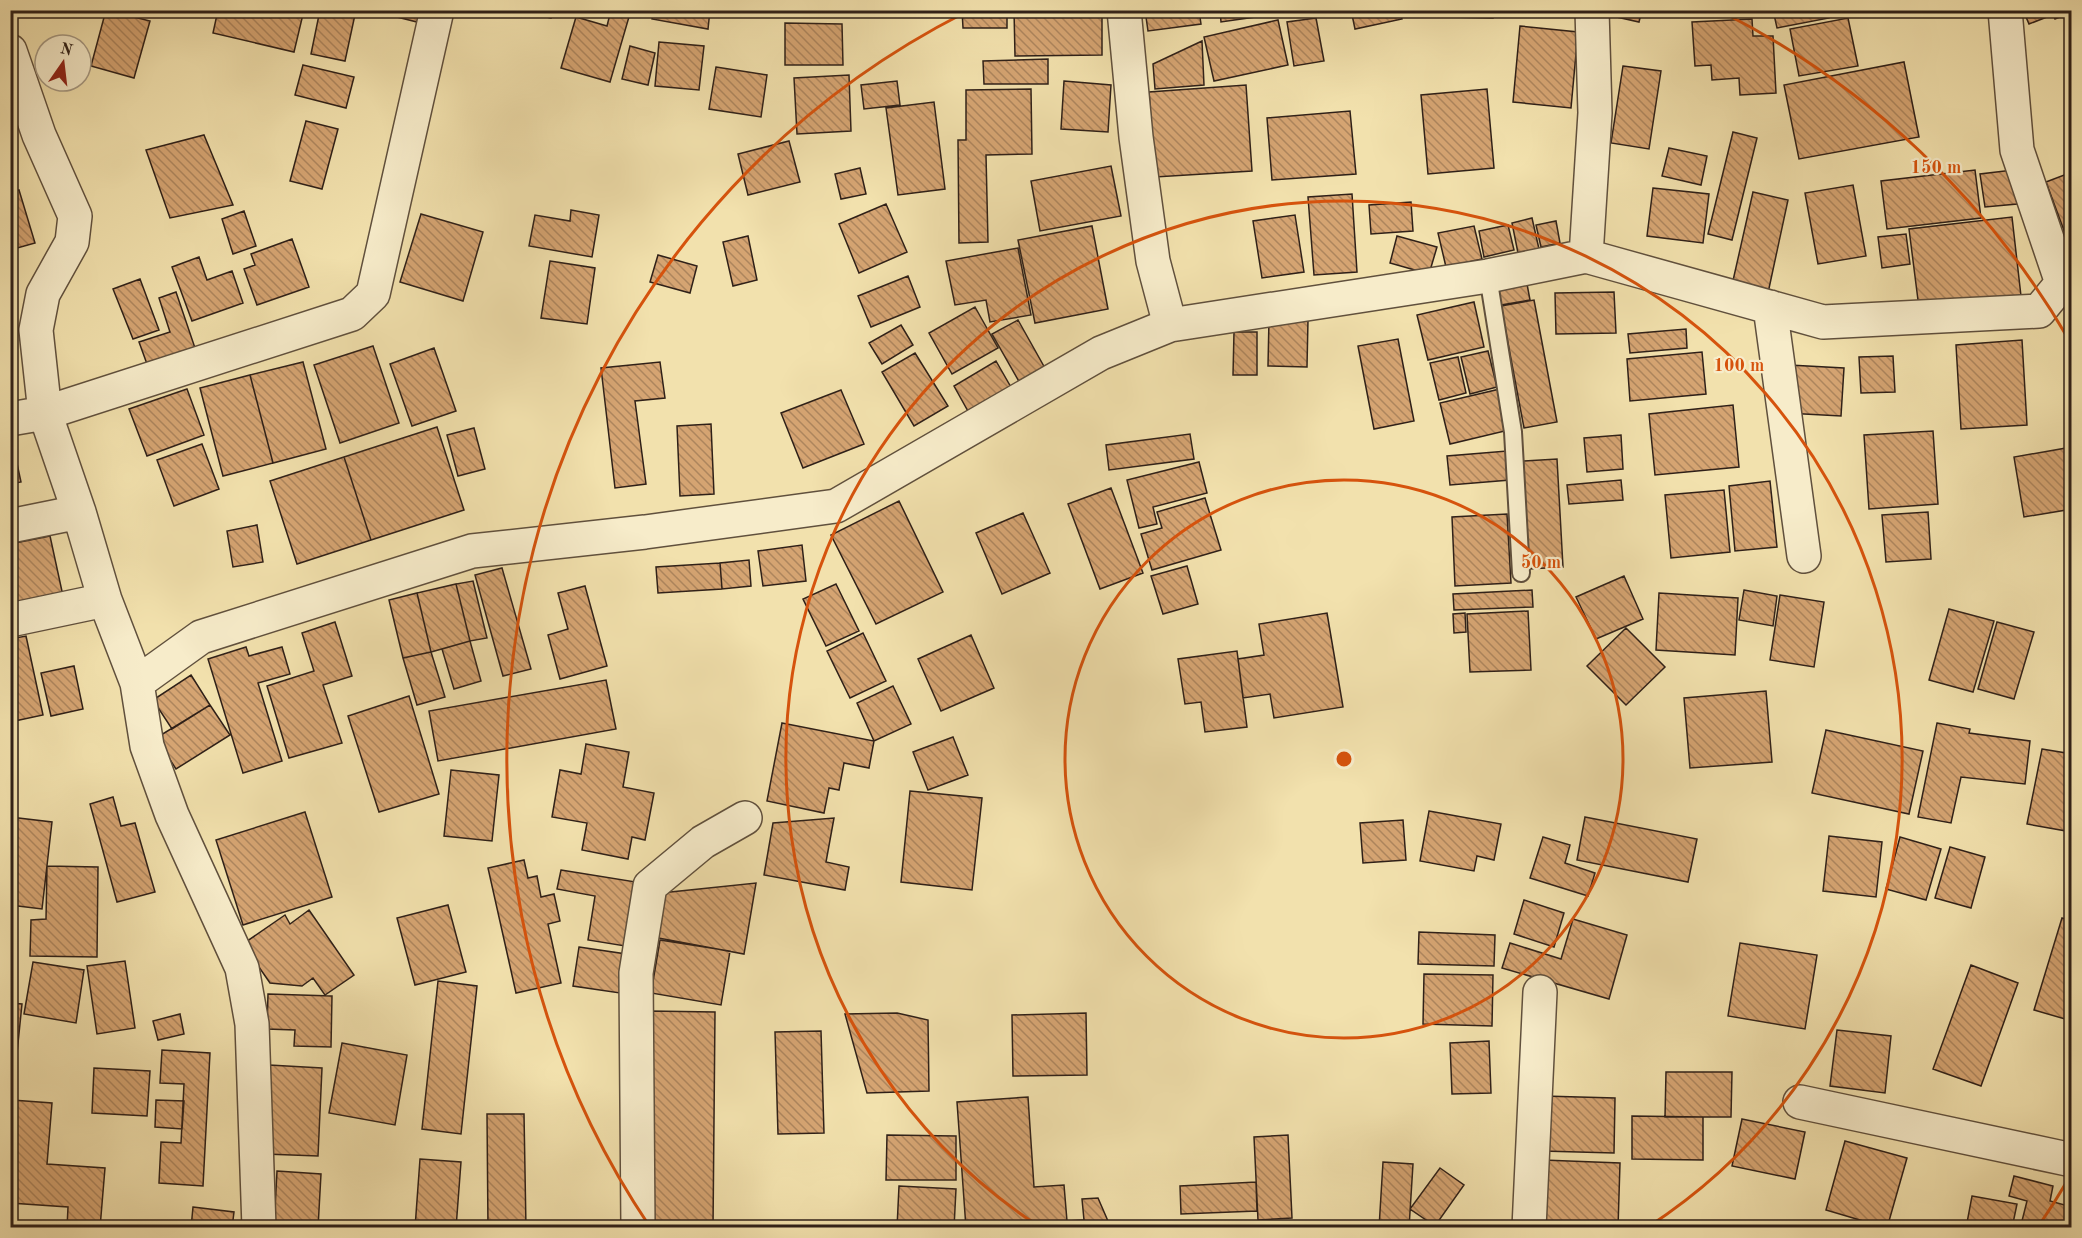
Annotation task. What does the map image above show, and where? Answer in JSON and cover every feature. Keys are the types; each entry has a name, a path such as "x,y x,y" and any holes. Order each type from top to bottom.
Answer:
{"street":[{"path":"10,419 45,413 352,314 373,294 437,10"},
{"path":"1124,10 1136,138 1153,261 1170,325"},
{"path":"1586,256 1595,113 1592,10"},
{"path":"137,682 201,637 472,551 645,532 836,506 1101,353 1170,325 1488,276 1586,256 1823,322 2039,311 2067,281 2017,150 2005,10"},
{"path":"10,51 39,135 75,216 72,242 43,294 36,330 45,413 79,512 105,600 137,682 147,746 172,815 242,968 252,1024 259,1227"},
{"path":"1770,307 1804,556"},
{"path":"10,526 79,512"},
{"path":"10,620 105,600"},
{"path":"638,1227 636,973 650,886 703,842 745,818"},
{"path":"1529,1227 1540,992"},
{"path":"1800,1102 2072,1160"}],"lane":[{"path":"1488,276 1513,432 1521,573"}],"building":[{"path":"106,10 150,21 134,78 93,67"},
{"path":"218,10 304,10 294,52 213,33"},
{"path":"320,10 356,10 345,61 311,54"},
{"path":"369,10 424,10 421,23"},
{"path":"517,10 553,10 551,18"},
{"path":"611,10 631,10 610,82 561,68 576,17 607,26"},
{"path":"654,10 710,10 708,29 652,19"},
{"path":"962,10 1007,10 1007,28 963,28"},
{"path":"1014,10 1102,10 1102,55 1015,56"},
{"path":"1145,10 1199,10 1201,24 1148,31"},
{"path":"1220,10 1254,10 1255,17 1221,22"},
{"path":"1351,10 1400,10 1402,19 1355,29"},
{"path":"1449,10 1493,10 1493,18 1449,17"},
{"path":"1604,10 1642,10 1639,22 1603,14"},
{"path":"1684,10 1742,10 1685,15"},
{"path":"1773,10 1828,10 1829,18 1777,28"},
{"path":"2023,10 2050,10 2052,15 2029,24"},
{"path":"2051,10 2072,10 2072,12 2055,19"},
{"path":"1316,18 1324,61 1294,66 1287,22"},
{"path":"1848,18 1858,66 1799,76 1790,29"},
{"path":"1752,19 1753,36 1773,36 1776,93 1740,95 1739,78 1712,80 1711,65 1695,66 1692,22"},
{"path":"1278,20 1288,65 1214,81 1204,37"},
{"path":"785,23 842,24 843,65 785,65"},
{"path":"1520,26 1578,32 1571,108 1513,102"},
{"path":"1202,41 1204,85 1155,89 1153,64"},
{"path":"659,42 704,46 699,90 655,86"},
{"path":"630,46 655,53 648,85 622,79"},
{"path":"1048,59 1048,84 984,84 983,61"},
{"path":"1904,62 1919,137 1799,159 1784,85"},
{"path":"303,65 354,77 346,108 295,95"},
{"path":"1623,66 1661,71 1649,149 1611,143"},
{"path":"716,67 767,75 761,117 709,109"},
{"path":"849,75 851,131 797,134 794,78"},
{"path":"897,81 900,105 864,109 861,85"},
{"path":"1064,81 1111,85 1108,132 1061,129"},
{"path":"1246,85 1252,171 1155,177 1149,92"},
{"path":"1031,89 1032,154 986,155 988,242 959,243 958,140 966,140 966,90"},
{"path":"1487,89 1494,168 1428,174 1421,95"},
{"path":"934,102 945,189 898,195 886,108"},
{"path":"1350,111 1356,174 1272,180 1267,118"},
{"path":"306,121 338,129 322,189 290,181"},
{"path":"1733,132 1757,138 1732,240 1708,234"},
{"path":"204,135 233,205 170,218 146,150"},
{"path":"789,141 800,182 748,195 738,154"},
{"path":"1669,148 1707,156 1701,185 1662,176"},
{"path":"1111,166 1121,216 1040,231 1031,181"},
{"path":"860,168 866,194 841,199 835,174"},
{"path":"1975,170 1981,218 1887,229 1881,181"},
{"path":"2013,170 2017,204 1985,207 1980,174"},
{"path":"2072,172 2072,252 2046,182"},
{"path":"1853,185 1866,256 1818,264 1805,193"},
{"path":"1653,188 1709,194 1703,243 1647,236"},
{"path":"19,190 35,243 10,250 10,192"},
{"path":"1753,192 1788,200 1768,293 1732,285"},
{"path":"1352,194 1357,272 1314,275 1308,197"},
{"path":"1411,202 1413,231 1371,234 1369,205"},
{"path":"886,204 907,252 859,273 839,224"},
{"path":"571,210 599,215 592,257 529,246 535,215 570,221"},
{"path":"244,211 256,246 233,254 222,219"},
{"path":"421,214 483,232 463,301 400,282"},
{"path":"1295,215 1304,272 1262,278 1253,221"},
{"path":"2012,217 2021,296 1919,308 1909,229"},
{"path":"1532,218 1539,249 1518,253 1512,223"},
{"path":"1556,221 1560,243 1541,247 1536,225"},
{"path":"1508,225 1514,250 1484,257 1479,231"},
{"path":"1092,226 1108,309 1035,323 1018,240"},
{"path":"1474,226 1482,259 1446,267 1438,233"},
{"path":"1906,234 1910,264 1882,268 1878,237"},
{"path":"748,236 757,280 733,286 723,242"},
{"path":"1397,236 1437,247 1429,274 1390,263"},
{"path":"292,239 309,287 257,305 244,269 255,265 251,254"},
{"path":"1018,248 1031,315 990,322 986,300 955,305 946,261"},
{"path":"658,255 697,266 690,293 650,282"},
{"path":"199,257 207,280 232,271 243,303 192,321 172,267"},
{"path":"550,261 595,268 587,324 541,318"},
{"path":"908,276 920,307 871,327 858,296"},
{"path":"140,279 159,330 133,339 113,289"},
{"path":"1527,284 1530,300 1501,305 1498,289"},
{"path":"176,292 195,348 147,364 139,342 170,332 159,298"},
{"path":"1614,292 1616,333 1556,334 1555,293"},
{"path":"1534,300 1557,422 1524,428 1501,306"},
{"path":"1474,302 1484,347 1428,360 1417,315"},
{"path":"975,307 998,348 952,374 929,333"},
{"path":"1269,319 1308,320 1307,367 1268,366"},
{"path":"1018,320 1046,370 1021,385 992,334"},
{"path":"901,325 913,345 882,364 869,343"},
{"path":"1686,329 1687,348 1630,353 1628,334"},
{"path":"2068,329 2072,329 2072,369 2068,369"},
{"path":"1234,332 1257,332 1257,375 1233,375"},
{"path":"1398,339 1414,421 1374,429 1358,346"},
{"path":"2022,340 2027,425 1961,429 1956,345"},
{"path":"373,346 399,423 340,443 314,365"},
{"path":"434,348 456,411 412,426 390,364"},
{"path":"1488,351 1497,387 1470,394 1461,357"},
{"path":"1702,352 1706,394 1630,401 1627,359"},
{"path":"915,353 948,406 914,426 882,372"},
{"path":"1893,356 1895,392 1861,393 1859,357"},
{"path":"1458,357 1466,393 1439,400 1430,363"},
{"path":"996,361 1012,389 969,413 954,386"},
{"path":"303,362 326,449 273,463 250,375"},
{"path":"660,362 665,398 635,401 646,484 615,488 601,368"},
{"path":"1789,365 1844,368 1841,416 1786,413"},
{"path":"250,375 273,463 223,476 200,388"},
{"path":"187,389 204,435 147,456 129,409"},
{"path":"1500,389 1509,430 1450,444 1440,403"},
{"path":"841,390 864,444 803,468 781,413"},
{"path":"1733,405 1739,467 1655,475 1649,414"},
{"path":"711,424 714,494 680,496 677,426"},
{"path":"437,427 464,510 371,540 344,457"},
{"path":"474,428 485,469 458,476 447,435"},
{"path":"10,431 21,482 10,484"},
{"path":"1933,431 1938,504 1869,509 1864,435"},
{"path":"1190,434 1194,459 1109,470 1106,445"},
{"path":"1621,435 1623,469 1587,472 1584,438"},
{"path":"202,444 219,489 174,506 157,460"},
{"path":"2072,447 2072,509 2024,517 2014,457"},
{"path":"1507,451 1510,480 1450,485 1447,456"},
{"path":"344,457 371,540 297,564 270,481"},
{"path":"1557,459 1563,567 1529,569 1523,461"},
{"path":"1199,462 1207,493 1153,507 1157,524 1139,528 1127,480"},
{"path":"1621,480 1623,500 1569,504 1567,485"},
{"path":"1770,481 1777,547 1735,551 1729,486"},
{"path":"1111,488 1143,573 1100,589 1068,504"},
{"path":"1724,490 1730,552 1671,558 1665,495"},
{"path":"1205,498 1221,550 1152,570 1141,534 1162,528 1157,512"},
{"path":"899,501 943,592 876,624 831,535"},
{"path":"1928,512 1931,559 1886,562 1882,515"},
{"path":"1023,513 1050,573 1002,594 976,533"},
{"path":"1507,514 1511,583 1455,586 1452,517"},
{"path":"257,525 263,562 233,567 227,531"},
{"path":"50,536 63,596 11,607 10,544"},
{"path":"802,545 806,581 763,586 758,551"},
{"path":"749,560 751,586 722,589 720,563"},
{"path":"720,563 722,589 658,593 656,567"},
{"path":"1187,566 1198,604 1163,614 1151,576"},
{"path":"502,568 531,669 503,676 475,575"},
{"path":"1624,576 1643,619 1596,639 1576,597"},
{"path":"473,581 487,638 470,641 456,584"},
{"path":"456,584 470,641 431,652 417,593"},
{"path":"836,584 859,631 826,646 803,599"},
{"path":"585,586 607,666 560,679 548,635 568,629 558,593"},
{"path":"1532,590 1533,607 1454,610 1453,594"},
{"path":"1744,590 1777,596 1773,626 1739,620"},
{"path":"417,593 431,652 403,658 389,600"},
{"path":"1659,593 1738,598 1735,655 1656,650"},
{"path":"1780,595 1824,602 1814,667 1770,660"},
{"path":"1949,609 1994,621 1973,692 1929,680"},
{"path":"1528,611 1531,670 1470,672 1467,614"},
{"path":"1327,613 1343,707 1274,718 1270,694 1243,698 1238,659 1264,655 1259,624"},
{"path":"1465,613 1466,632 1454,633 1453,614"},
{"path":"335,622 352,676 323,685 342,743 289,758 267,686 314,671 302,633"},
{"path":"1997,622 2034,632 2014,699 1978,689"},
{"path":"1626,628 1665,667 1626,705 1587,666"},
{"path":"863,633 886,681 850,698 827,651"},
{"path":"971,635 994,688 941,711 918,659"},
{"path":"26,636 43,715 10,722 10,639"},
{"path":"470,641 481,681 454,689 442,649"},
{"path":"246,647 249,656 282,647 290,674 258,683 282,761 243,773 208,659"},
{"path":"1237,651 1247,727 1205,732 1201,702 1185,704 1178,659"},
{"path":"431,652 445,697 417,705 403,658"},
{"path":"74,666 83,709 51,716 41,673"},
{"path":"191,675 210,705 172,729 153,700"},
{"path":"606,680 616,729 438,761 429,711"},
{"path":"893,686 911,724 874,741 857,703"},
{"path":"1766,691 1772,762 1690,768 1684,698"},
{"path":"409,696 439,794 379,812 348,716"},
{"path":"210,705 230,735 176,769 156,738"},
{"path":"782,723 874,741 869,768 844,763 839,790 829,788 824,813 767,801"},
{"path":"1937,723 1970,729 1969,733 2030,741 2025,784 1961,777 1951,823 1918,817"},
{"path":"1826,730 1923,751 1909,814 1812,793"},
{"path":"953,737 968,775 928,790 913,752"},
{"path":"586,744 629,752 623,787 654,793 645,840 632,837 628,859 582,850 587,823 552,817 560,770 581,774"},
{"path":"2042,749 2072,754 2072,832 2027,824"},
{"path":"451,770 499,775 492,841 444,836"},
{"path":"910,791 982,798 972,890 901,882"},
{"path":"113,797 121,826 135,823 155,892 117,902 90,804"},
{"path":"1429,811 1501,824 1494,860 1477,856 1474,871 1420,861"},
{"path":"305,812 332,897 243,925 216,840"},
{"path":"10,817 52,822 42,909 10,905"},
{"path":"1585,817 1697,839 1688,882 1577,860"},
{"path":"834,818 826,862 849,867 845,890 764,875 773,823"},
{"path":"1403,820 1406,860 1363,863 1360,823"},
{"path":"1829,836 1882,842 1876,897 1823,891"},
{"path":"1543,837 1570,845 1565,863 1595,873 1588,896 1530,878"},
{"path":"1900,837 1941,849 1926,900 1886,889"},
{"path":"1950,847 1985,857 1971,908 1935,898"},
{"path":"524,860 528,878 537,876 541,897 554,894 560,921 548,924 561,983 516,993 488,868"},
{"path":"47,866 98,867 97,957 30,956 31,920 46,919"},
{"path":"561,870 636,882 625,946 588,940 595,896 557,889"},
{"path":"756,883 744,954 653,937 661,893"},
{"path":"1524,900 1564,913 1554,947 1514,934"},
{"path":"448,905 466,972 415,985 397,918"},
{"path":"309,910 354,975 325,995 313,978 302,986 270,983 243,944 285,915 290,924"},
{"path":"2062,918 2072,921 2072,1021 2034,1010"},
{"path":"1573,919 1627,935 1609,999 1502,968 1510,943 1561,959"},
{"path":"1419,932 1495,935 1494,966 1418,964"},
{"path":"660,940 730,951 721,1005 651,993"},
{"path":"1740,943 1817,955 1805,1029 1728,1016"},
{"path":"579,947 626,954 620,993 573,986"},
{"path":"125,961 135,1028 97,1034 87,966"},
{"path":"33,962 84,970 76,1023 24,1014"},
{"path":"1971,965 2018,983 1981,1086 1933,1069"},
{"path":"1424,974 1493,975 1492,1026 1423,1024"},
{"path":"438,981 477,986 461,1134 422,1129"},
{"path":"268,994 332,996 331,1047 294,1046 295,1030 267,1029"},
{"path":"10,1003 22,1004 16,1063 10,1062"},
{"path":"649,1011 715,1012 713,1228 647,1228"},
{"path":"897,1013 928,1020 929,1091 867,1093 845,1014"},
{"path":"1086,1013 1087,1075 1013,1076 1012,1015"},
{"path":"180,1014 184,1034 158,1040 153,1021"},
{"path":"1837,1030 1891,1036 1885,1093 1830,1086"},
{"path":"821,1031 824,1133 778,1134 775,1032"},
{"path":"1489,1041 1491,1093 1452,1094 1450,1043"},
{"path":"342,1043 407,1055 395,1125 329,1113"},
{"path":"162,1050 210,1053 203,1186 159,1183 161,1142 181,1143 184,1084 160,1083"},
{"path":"269,1065 322,1068 318,1156 265,1154"},
{"path":"94,1068 150,1071 147,1116 92,1113"},
{"path":"1666,1072 1732,1072 1731,1117 1665,1117"},
{"path":"1543,1096 1615,1098 1614,1153 1542,1151"},
{"path":"1028,1097 1034,1187 1064,1185 1067,1221 1084,1220 1082,1199 1098,1198 1111,1228 966,1228 957,1102"},
{"path":"12,1100 52,1103 47,1164 105,1168 100,1228 67,1228 68,1207 10,1203"},
{"path":"156,1100 184,1101 182,1129 155,1127"},
{"path":"487,1114 524,1114 526,1228 488,1228"},
{"path":"1632,1116 1703,1117 1703,1160 1632,1159"},
{"path":"1742,1119 1805,1132 1795,1179 1732,1166"},
{"path":"887,1135 956,1136 956,1180 886,1180"},
{"path":"1288,1135 1292,1218 1258,1220 1254,1137"},
{"path":"1845,1141 1907,1158 1887,1228 1826,1210"},
{"path":"420,1159 461,1162 456,1228 415,1228"},
{"path":"1543,1160 1620,1163 1618,1228 1541,1228"},
{"path":"1383,1162 1413,1164 1409,1228 1379,1228"},
{"path":"1440,1168 1464,1185 1435,1226 1410,1209"},
{"path":"277,1171 321,1174 318,1228 274,1228"},
{"path":"2014,1176 2053,1186 2050,1201 2072,1207 2072,1228 2032,1228 2021,1225 2027,1201 2009,1196"},
{"path":"1256,1182 1257,1211 1181,1214 1180,1186"},
{"path":"899,1186 956,1189 954,1228 897,1228"},
{"path":"1972,1196 2017,1204 2012,1228 1966,1228"},
{"path":"193,1207 234,1212 232,1228 191,1228"}]}
